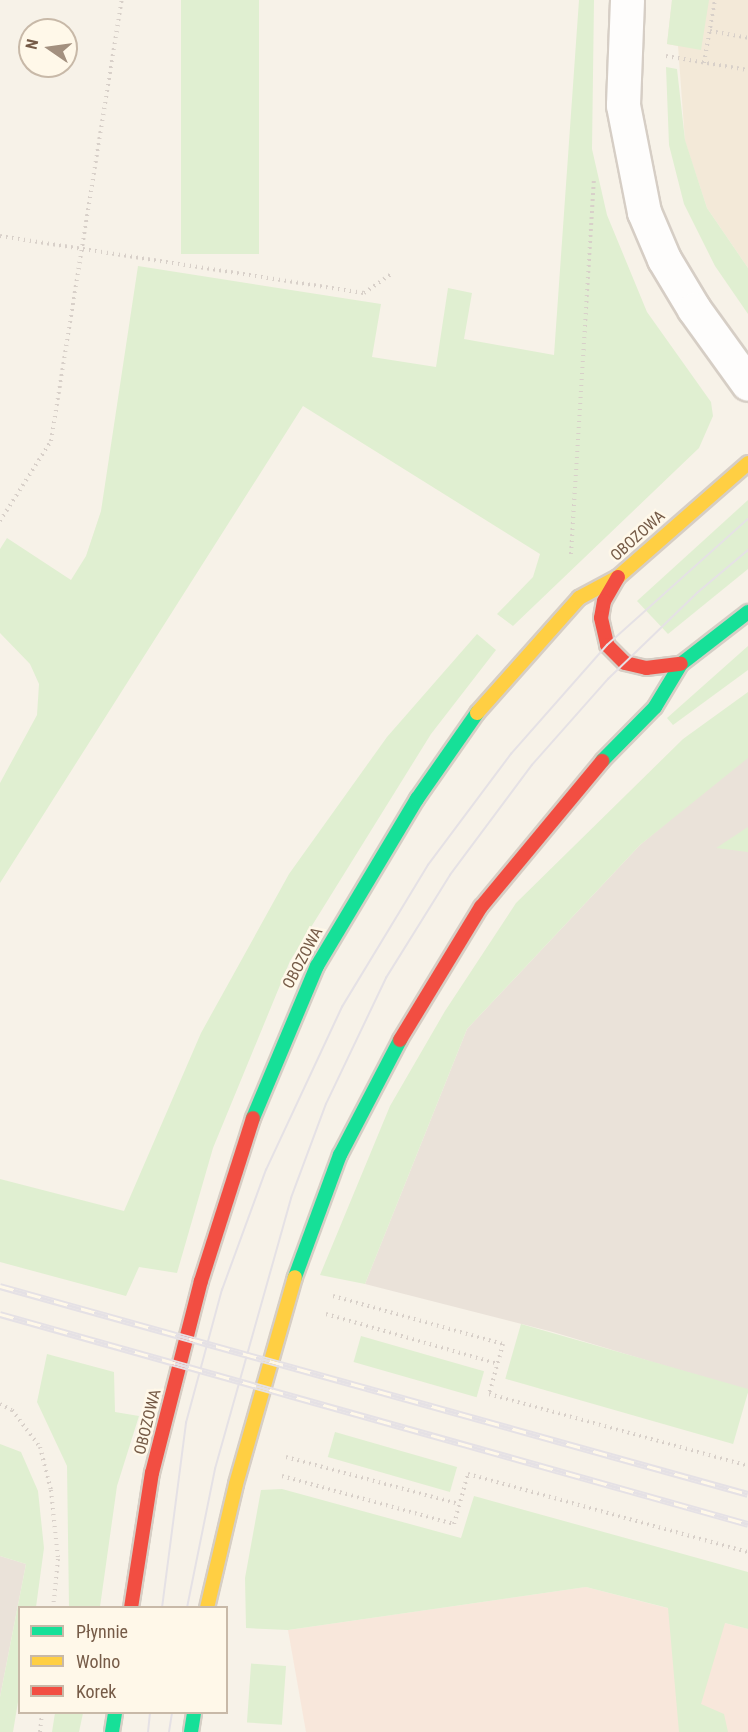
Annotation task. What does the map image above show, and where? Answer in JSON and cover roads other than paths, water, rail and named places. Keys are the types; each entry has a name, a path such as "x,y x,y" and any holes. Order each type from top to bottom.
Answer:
{"street":[{"path":"627,0 622,105 644,212 664,259 694,309 748,384"},
{"name":"OBOZOWA","path":"131,1606 152,1473 201,1281 264,1084 290,1020 365,881 474,717 579,598 618,577 748,463"},
{"path":"618,577 604,601 601,618 607,645 625,663 646,668 681,664"},
{"path":"207,1606 236,1484 306,1241 345,1145 408,1025 481,907 606,756 655,707 681,664 748,612"},
{"path":"112,1732 115,1714"},
{"path":"191,1732 194,1714"}],"tram line":[{"path":"162,1606 186,1423 222,1290 266,1170 342,1007 428,865 511,754 607,645 748,519"},
{"path":"187,1606 215,1469 291,1198 326,1104 386,978 450,875 532,765 608,679 697,593 748,550"},
{"path":"148,1732 150,1714"},
{"path":"169,1732 172,1714"}],"railway":[{"path":"0,1286 748,1494"},
{"path":"0,1314 748,1524"}]}
